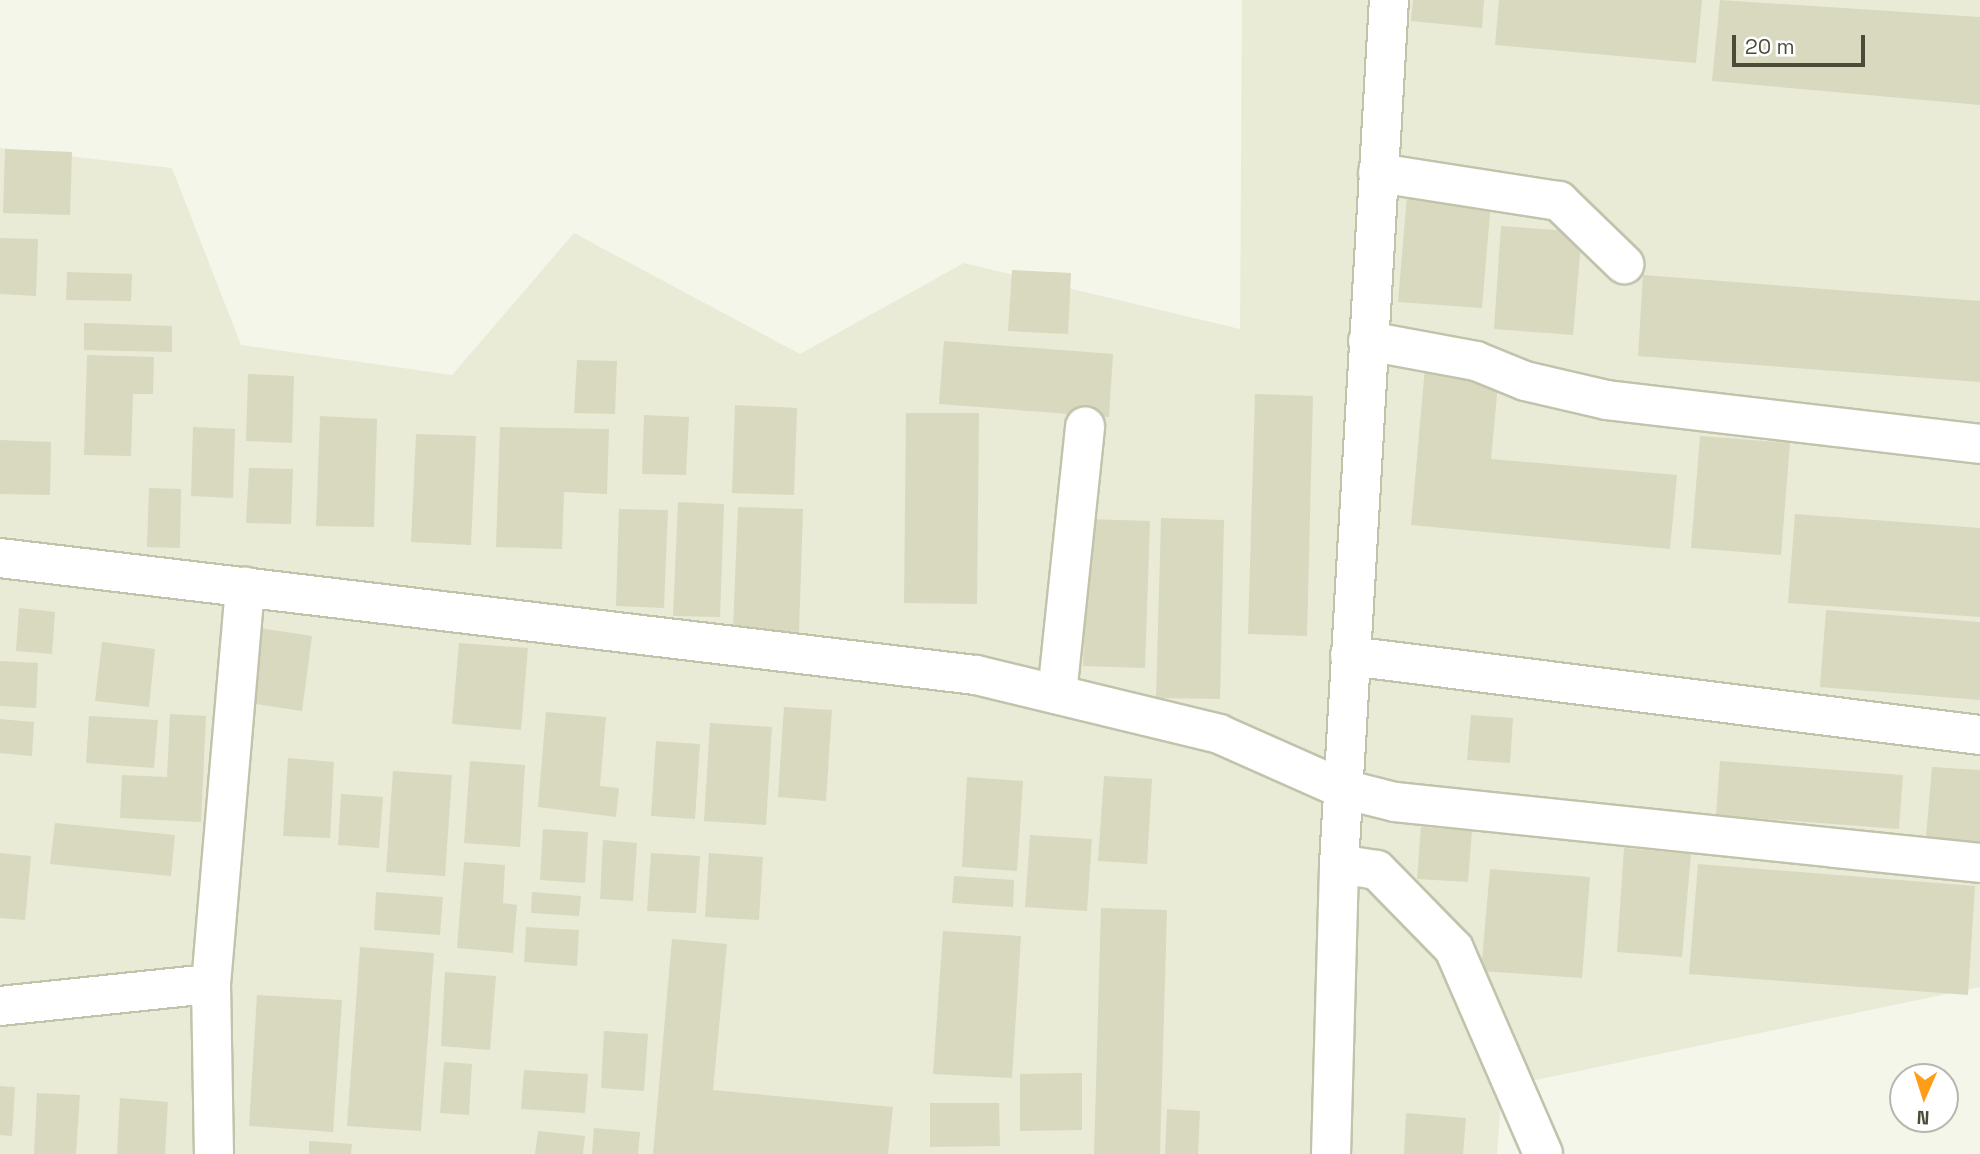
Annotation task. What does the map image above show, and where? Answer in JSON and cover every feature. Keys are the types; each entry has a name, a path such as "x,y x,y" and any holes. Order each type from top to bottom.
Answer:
{"street":[{"path":"1331,1154 1339,864 1389,0"},
{"path":"1378,173 1559,201 1624,264"},
{"path":"1368,341 1476,361 1525,381 1607,400 1980,444"},
{"path":"1057,694 1085,426"},
{"path":"0,558 707,639 976,675 1219,734 1343,789 1456,812 1980,863"},
{"path":"214,1154 211,984 245,586"},
{"path":"1350,656 1980,735"},
{"path":"1339,864 1377,870 1454,950 1543,1154"},
{"path":"0,1006 211,984"}],"shaded area":[{"path":"1242,0 1980,0 1980,987 1502,1087 1497,1154 0,1154 0,148 172,168 241,345 452,375 574,233 800,354 964,263 1240,329"}],"building":[{"path":"1413,0 1484,0 1482,28 1411,21"},
{"path":"1499,0 1702,0 1696,63 1495,45"},
{"path":"1720,0 1980,17 1980,105 1712,81"},
{"path":"5,149 72,152 70,215 3,213"},
{"path":"1407,196 1491,202 1482,308 1398,302"},
{"path":"1501,226 1582,232 1573,335 1494,329"},
{"path":"0,238 38,239 36,296 0,294"},
{"path":"1012,270 1071,273 1068,334 1008,331"},
{"path":"67,272 132,274 131,301 66,300"},
{"path":"1643,275 1980,301 1980,382 1638,356"},
{"path":"84,323 172,326 172,352 84,350"},
{"path":"944,341 1113,354 1109,417 939,404"},
{"path":"87,355 154,357 153,394 133,394 131,456 84,455"},
{"path":"577,360 617,361 615,414 574,413"},
{"path":"1425,367 1499,374 1491,459 1677,475 1670,549 1411,525"},
{"path":"248,374 294,376 292,443 246,441"},
{"path":"1255,394 1313,396 1307,636 1248,634"},
{"path":"735,405 797,408 794,495 732,493"},
{"path":"906,413 979,413 977,604 904,603"},
{"path":"644,415 689,417 686,475 642,474"},
{"path":"320,416 377,419 374,527 316,526"},
{"path":"193,427 235,429 233,498 191,496"},
{"path":"500,427 609,429 607,494 564,492 562,549 496,547"},
{"path":"416,434 476,436 471,545 411,542"},
{"path":"1700,436 1790,443 1781,555 1691,548"},
{"path":"0,440 51,442 50,495 0,494"},
{"path":"249,468 293,469 291,524 246,523"},
{"path":"149,488 181,489 180,548 147,547"},
{"path":"678,502 724,504 720,617 673,616"},
{"path":"738,507 803,509 799,632 733,629"},
{"path":"619,509 668,510 664,608 616,606"},
{"path":"1795,514 1980,528 1980,617 1788,603"},
{"path":"1161,518 1224,520 1220,699 1156,698"},
{"path":"1088,519 1150,521 1145,668 1083,666"},
{"path":"19,608 55,612 52,654 16,651"},
{"path":"1826,610 1980,622 1980,700 1820,687"},
{"path":"260,628 312,636 302,711 249,703"},
{"path":"102,642 155,649 149,707 95,701"},
{"path":"459,643 528,648 521,730 452,724"},
{"path":"0,661 38,663 36,708 0,706"},
{"path":"784,707 832,710 826,801 778,797"},
{"path":"546,712 606,717 600,786 619,788 616,817 538,807"},
{"path":"170,714 206,716 201,822 120,818 122,775 167,777"},
{"path":"1471,715 1513,718 1510,763 1467,760"},
{"path":"89,716 158,720 154,768 86,763"},
{"path":"0,719 34,722 32,756 0,753"},
{"path":"710,723 772,727 766,825 704,821"},
{"path":"656,741 700,744 695,819 651,816"},
{"path":"288,758 334,762 330,838 283,836"},
{"path":"470,761 525,765 520,847 464,843"},
{"path":"1720,761 1903,775 1899,829 1716,815"},
{"path":"1932,767 1980,770 1980,853 1925,849"},
{"path":"393,771 452,775 445,876 386,872"},
{"path":"1104,776 1152,779 1147,864 1098,861"},
{"path":"967,777 1023,781 1017,871 962,867"},
{"path":"341,794 383,797 379,848 338,845"},
{"path":"55,823 175,835 171,876 50,864"},
{"path":"1421,827 1472,831 1468,882 1417,879"},
{"path":"543,829 588,832 585,883 540,880"},
{"path":"1030,835 1092,839 1087,911 1025,907"},
{"path":"603,840 637,843 633,901 600,899"},
{"path":"1624,848 1691,854 1682,957 1617,952"},
{"path":"0,853 31,856 25,920 0,918"},
{"path":"651,853 700,856 696,913 647,911"},
{"path":"709,853 763,857 759,920 705,917"},
{"path":"464,862 505,865 503,903 517,905 513,953 457,948"},
{"path":"1698,864 1975,886 1968,995 1689,974"},
{"path":"1490,869 1590,877 1582,978 1481,971"},
{"path":"954,876 1014,880 1013,907 952,903"},
{"path":"376,892 443,897 440,935 374,930"},
{"path":"532,892 581,896 579,916 531,913"},
{"path":"1101,908 1167,910 1160,1154 1094,1154"},
{"path":"526,927 579,930 577,966 524,962"},
{"path":"943,931 1021,936 1012,1078 933,1074"},
{"path":"672,939 727,944 713,1090 893,1107 888,1154 653,1154"},
{"path":"360,947 434,953 421,1131 347,1126"},
{"path":"445,972 496,976 490,1050 441,1046"},
{"path":"257,995 342,1000 333,1132 249,1126"},
{"path":"604,1031 648,1034 644,1091 601,1088"},
{"path":"444,1062 472,1064 469,1115 440,1113"},
{"path":"524,1070 588,1074 585,1113 521,1109"},
{"path":"1082,1073 1082,1130 1020,1131 1020,1074"},
{"path":"0,1086 15,1087 12,1136 0,1135"},
{"path":"37,1093 80,1095 76,1154 34,1154"},
{"path":"120,1098 168,1102 165,1154 117,1154"},
{"path":"930,1103 999,1103 1000,1146 930,1147"},
{"path":"1167,1109 1200,1111 1198,1154 1165,1154"},
{"path":"1406,1113 1466,1118 1463,1154 1404,1154"},
{"path":"594,1128 640,1132 638,1154 592,1154"},
{"path":"538,1131 585,1136 583,1154 535,1154"},
{"path":"309,1141 352,1144 351,1154 309,1154"}]}
